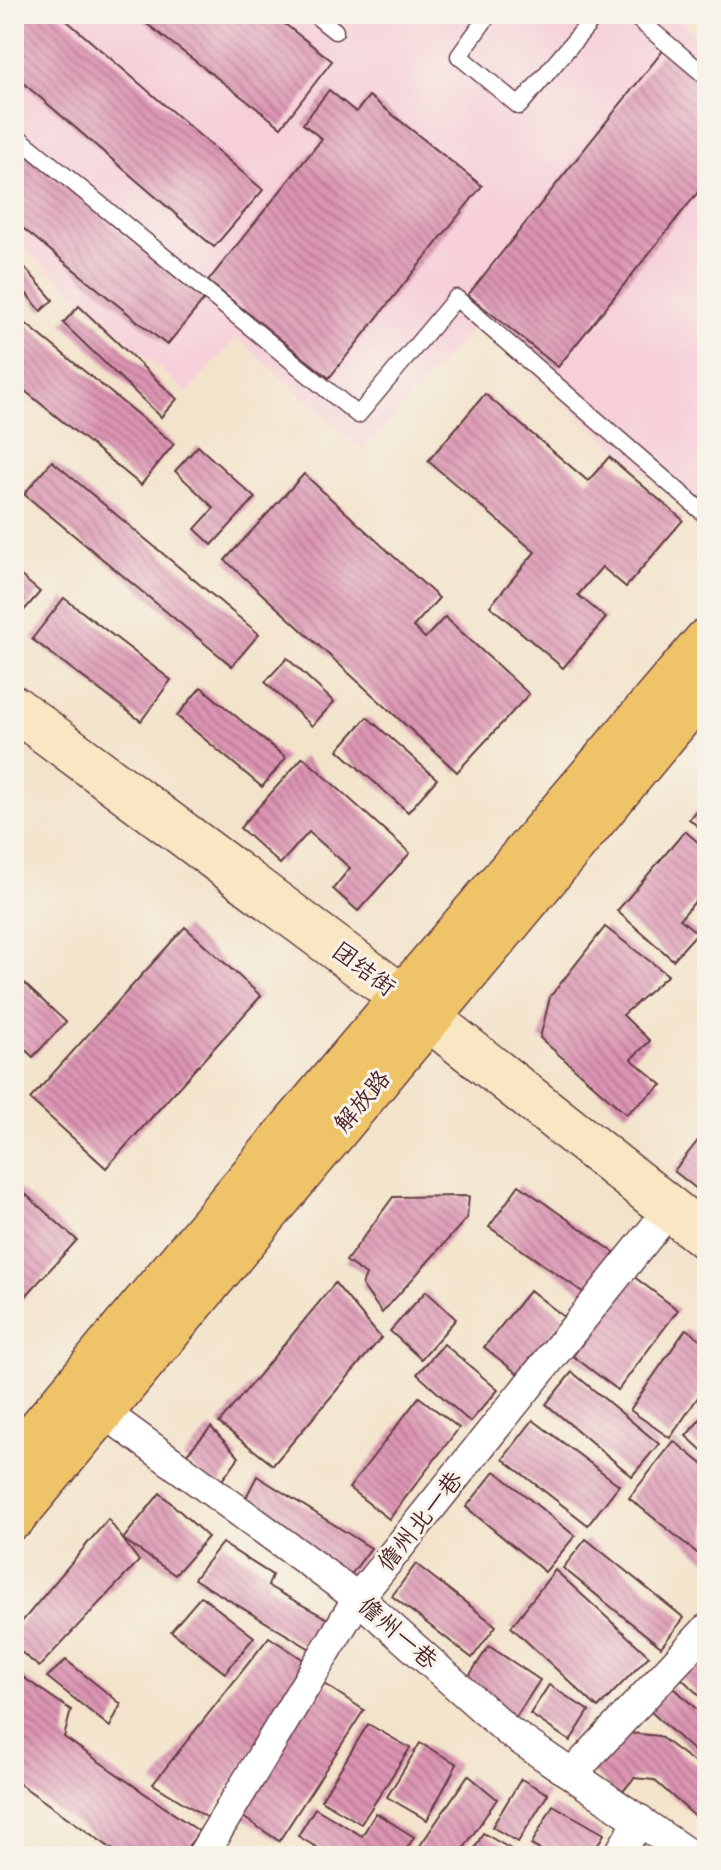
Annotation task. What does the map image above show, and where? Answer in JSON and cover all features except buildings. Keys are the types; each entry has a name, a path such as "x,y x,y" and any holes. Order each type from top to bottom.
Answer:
{"main road":[{"name":"解放路","path":"14,1517 102,1411 707,640"},
{"name":"解放路","path":"14,1460 707,684"}],"street":[{"name":"团结街","path":"14,708 416,1009 707,1238"},
{"name":"儋州北一巷","path":"202,1856 358,1598 670,1209"},
{"name":"儋州一巷","path":"102,1411 358,1598 508,1731 691,1856"},
{"path":"572,1774 707,1629"},
{"path":"618,1856 640,1820"}],"lane":[{"path":"314,14 335,31"},
{"path":"489,14 459,56 519,106 597,14"},
{"path":"632,14 707,77"},
{"path":"14,134 358,415 456,298 707,516"}],"shaded area":[{"path":"14,14 673,14 707,45 707,508 696,519 476,324 363,450 236,337 187,393 14,239"}]}
